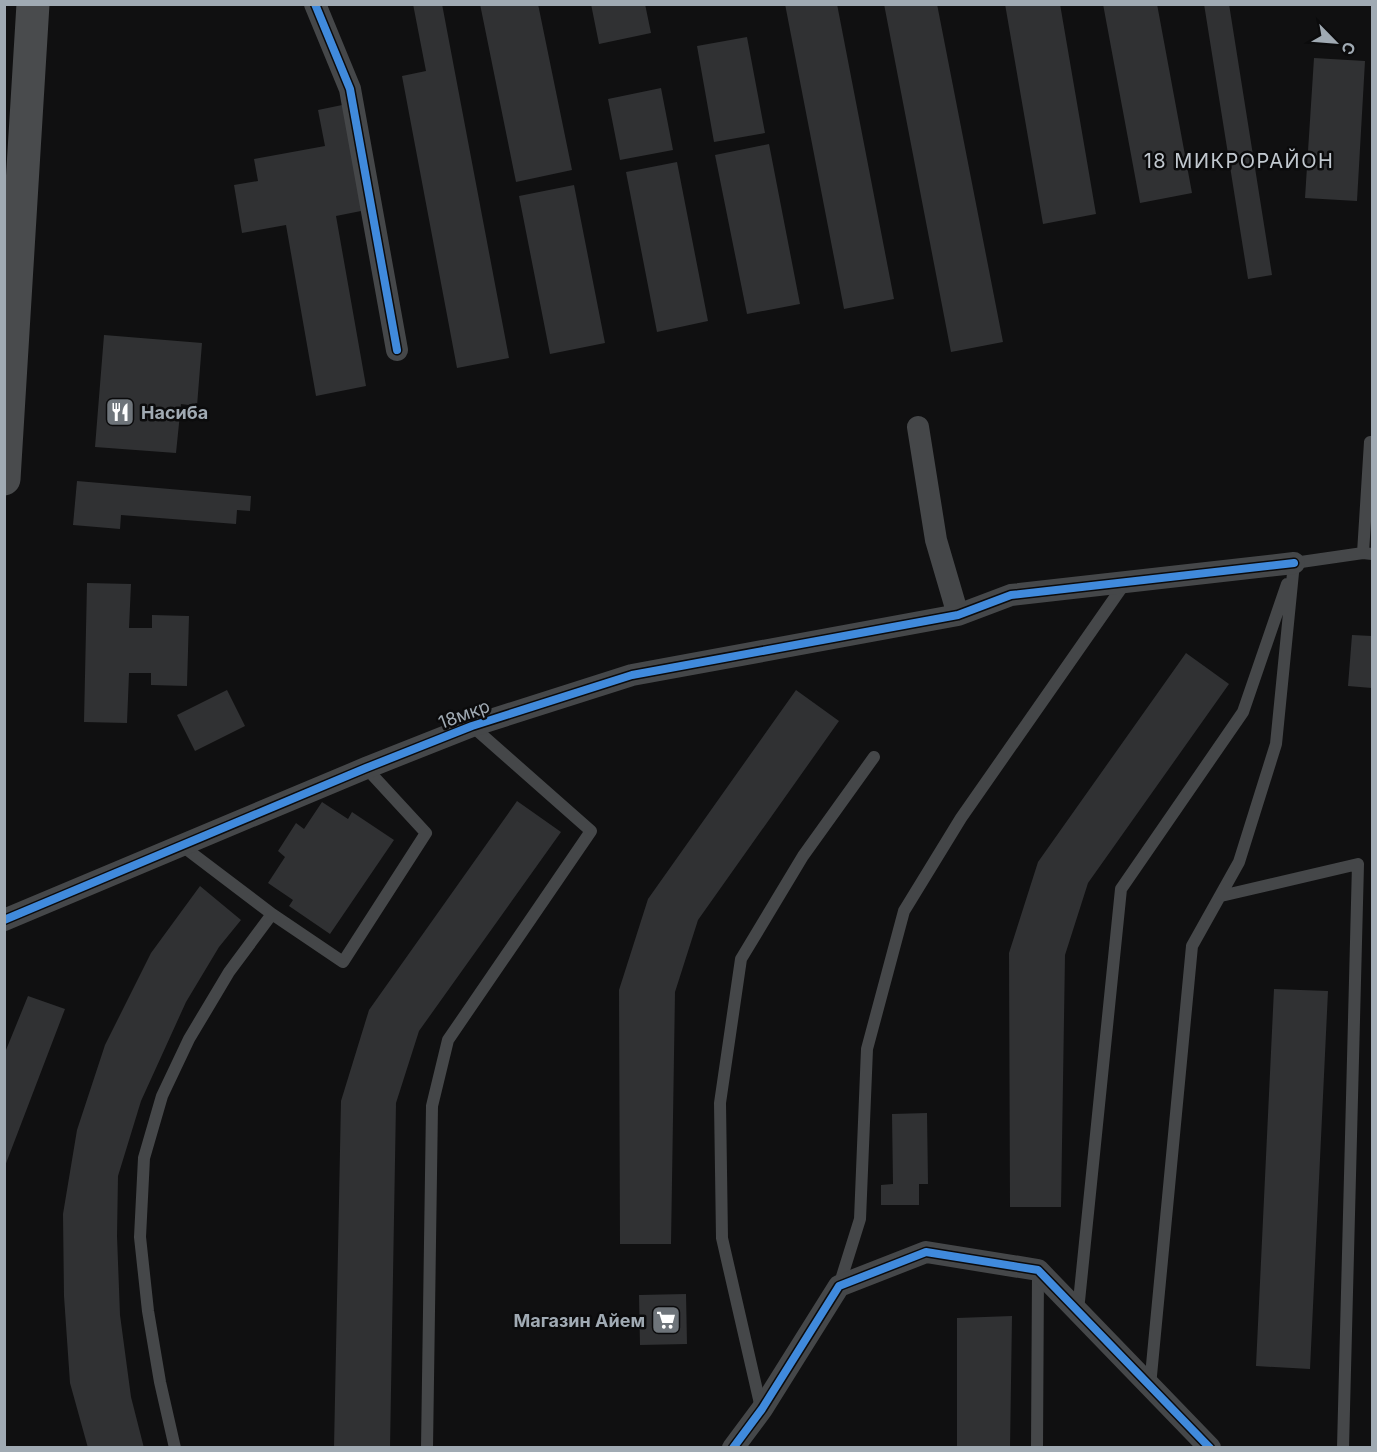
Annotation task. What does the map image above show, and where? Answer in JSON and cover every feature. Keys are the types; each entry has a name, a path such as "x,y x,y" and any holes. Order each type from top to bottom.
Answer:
{"main road":[{"path":"4,479 33,4"}],"street":[{"path":"315,4 350,88 397,350"},
{"path":"918,427 936,540 958,615"},
{"name":"18мкр","path":"4,920 472,726 632,675 958,615 1011,595 1294,563"},
{"path":"733,1448 762,1410 839,1286 926,1252 1038,1270 1210,1448"}],"lane":[{"path":"1294,563 1368,554 1370,442 1372,442"},
{"path":"1150,1386 1192,946 1239,862 1276,744 1294,563"},
{"path":"1078,1312 1121,889 1243,712 1294,563"},
{"path":"839,1286 860,1220 867,1049 904,911 961,818 1125,582"},
{"path":"427,1448 432,1106 448,1040 591,831 472,726"},
{"path":"762,1410 722,1238 720,1103 741,959 803,856 874,757"},
{"path":"181,845 272,914 343,962 426,833 366,768"},
{"path":"1221,896 1358,864 1343,1448"},
{"path":"175,1448 160,1382 140,1237 144,1158 162,1096 189,1039 229,972 272,914"},
{"path":"1037,1448 1038,1270"}],"building":[{"path":"413,4 442,4 509,358 457,368 402,76 426,71"},
{"path":"480,4 538,4 572,170 516,182"},
{"path":"591,4 645,4 651,33 599,44"},
{"path":"785,4 837,4 894,299 844,309"},
{"path":"884,4 937,4 1003,342 951,352"},
{"path":"1005,4 1060,4 1096,214 1043,224"},
{"path":"1103,4 1157,4 1192,193 1140,203"},
{"path":"1204,4 1229,4 1272,275 1248,279"},
{"path":"747,37 765,133 714,142 697,46"},
{"path":"1314,58 1365,61 1357,201 1305,198"},
{"path":"661,88 673,150 620,160 608,99"},
{"path":"347,104 366,210 336,216 366,386 316,396 286,225 242,233 234,185 258,181 254,159 325,146 318,110"},
{"path":"769,144 800,304 747,314 715,155"},
{"path":"677,162 708,321 657,332 626,172"},
{"path":"574,185 605,343 550,354 519,196"},
{"path":"104,335 202,343 197,406 181,404 176,453 95,447"},
{"path":"77,481 251,496 250,511 237,510 236,524 121,515 120,529 73,525"},
{"path":"87,583 131,584 129,628 152,628 152,615 189,616 187,686 151,685 151,673 129,673 127,723 84,722"},
{"path":"1352,635 1372,636 1372,688 1348,686"},
{"path":"1186,653 1229,684 1088,883 1065,955 1061,1207 1010,1207 1009,953 1038,862"},
{"path":"227,690 245,726 195,751 177,715"},
{"path":"796,690 839,721 698,920 675,992 671,1244 620,1244 619,990 648,899"},
{"path":"517,801 561,832 419,1031 396,1103 390,1448 334,1448 341,1101 369,1010"},
{"path":"322,802 348,819 352,812 394,840 330,934 289,906 293,900 268,883 285,857 278,851 296,823 304,829"},
{"path":"200,886 241,920 219,947 186,1002 141,1101 118,1176 117,1236 120,1315 131,1397 144,1448 88,1448 70,1383 64,1296 63,1214 77,1130 105,1045 151,953"},
{"path":"1274,989 1328,991 1310,1369 1256,1366"},
{"path":"28,996 65,1009 5,1166 4,1055"},
{"path":"927,1113 928,1184 919,1184 919,1205 881,1205 881,1185 893,1184 892,1114"},
{"path":"686,1294 687,1344 640,1345 639,1295"},
{"path":"1012,1316 1010,1448 957,1448 957,1318"}],"cycle path":[{"path":"315,4 350,89 397,350"},
{"path":"4,920 472,726 632,675 958,615 1011,595 1294,563"},
{"path":"733,1448 762,1409 839,1286 926,1252 1038,1270 1210,1448"}],"place":[{"name":"Насиба","path":"120,412"},
{"name":"Магазин Айем","path":"666,1320"}],"district":[{"name":"18 МИКРОРАЙОН","path":"1239,161"}]}
